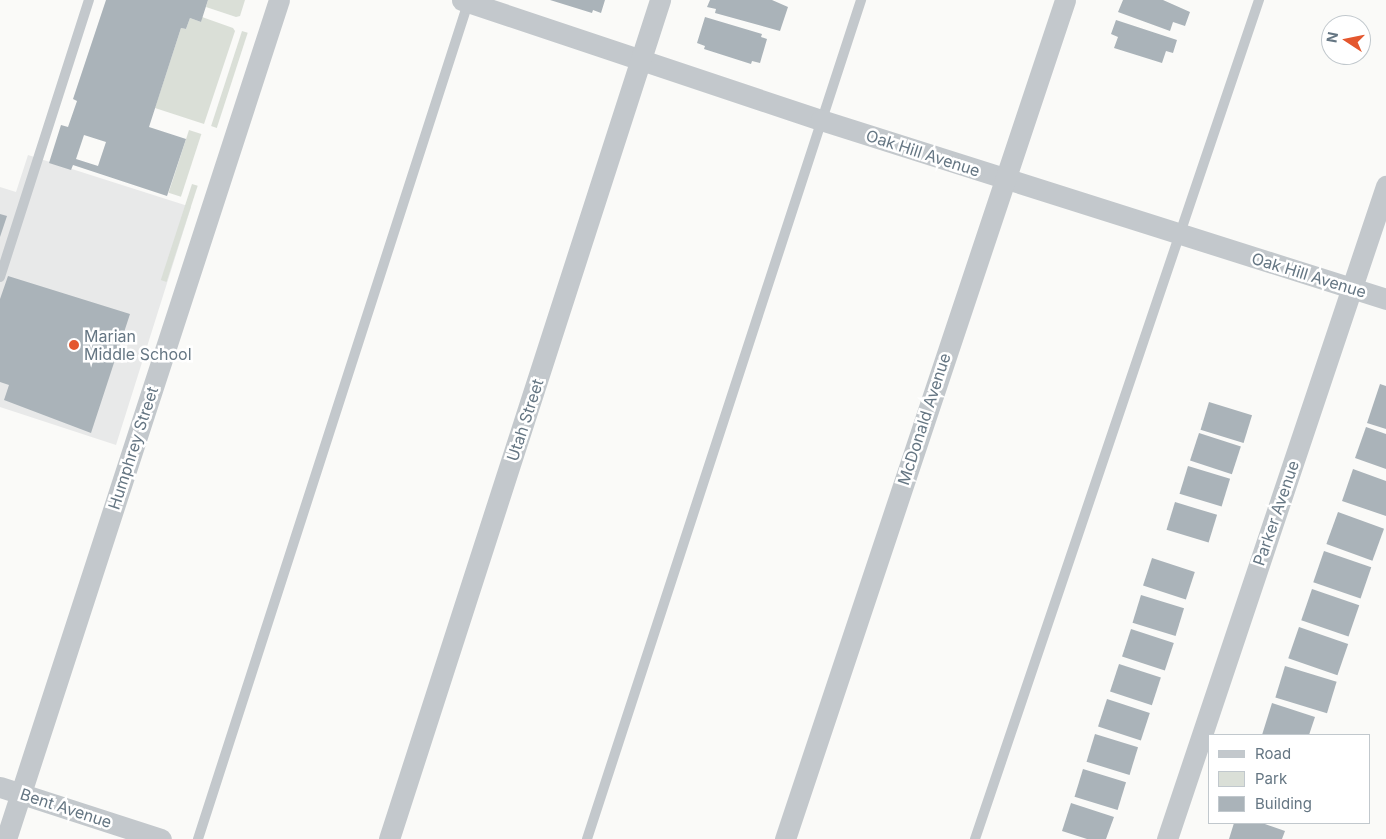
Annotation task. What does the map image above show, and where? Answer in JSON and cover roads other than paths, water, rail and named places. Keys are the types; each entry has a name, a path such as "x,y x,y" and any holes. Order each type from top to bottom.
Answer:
{"street":[{"name":"Humphrey Street","path":"6,839 279,0"},
{"name":"Utah Street","path":"390,839 660,0"},
{"name":"McDonald Avenue","path":"785,839 1065,0"},
{"name":"Oak Hill Avenue","path":"467,1 640,61 821,120 1386,299"},
{"name":"Parker Avenue","path":"1167,839 1386,186"},
{"name":"Bent Avenue","path":"0,787 161,839"}],"lane":[{"path":"0,276 89,0"},
{"path":"587,839 861,0"},
{"path":"975,839 1178,234 1259,0"},
{"path":"198,839 467,1"}],"place":[{"name":"Marian Middle School","path":"74,345"}]}
